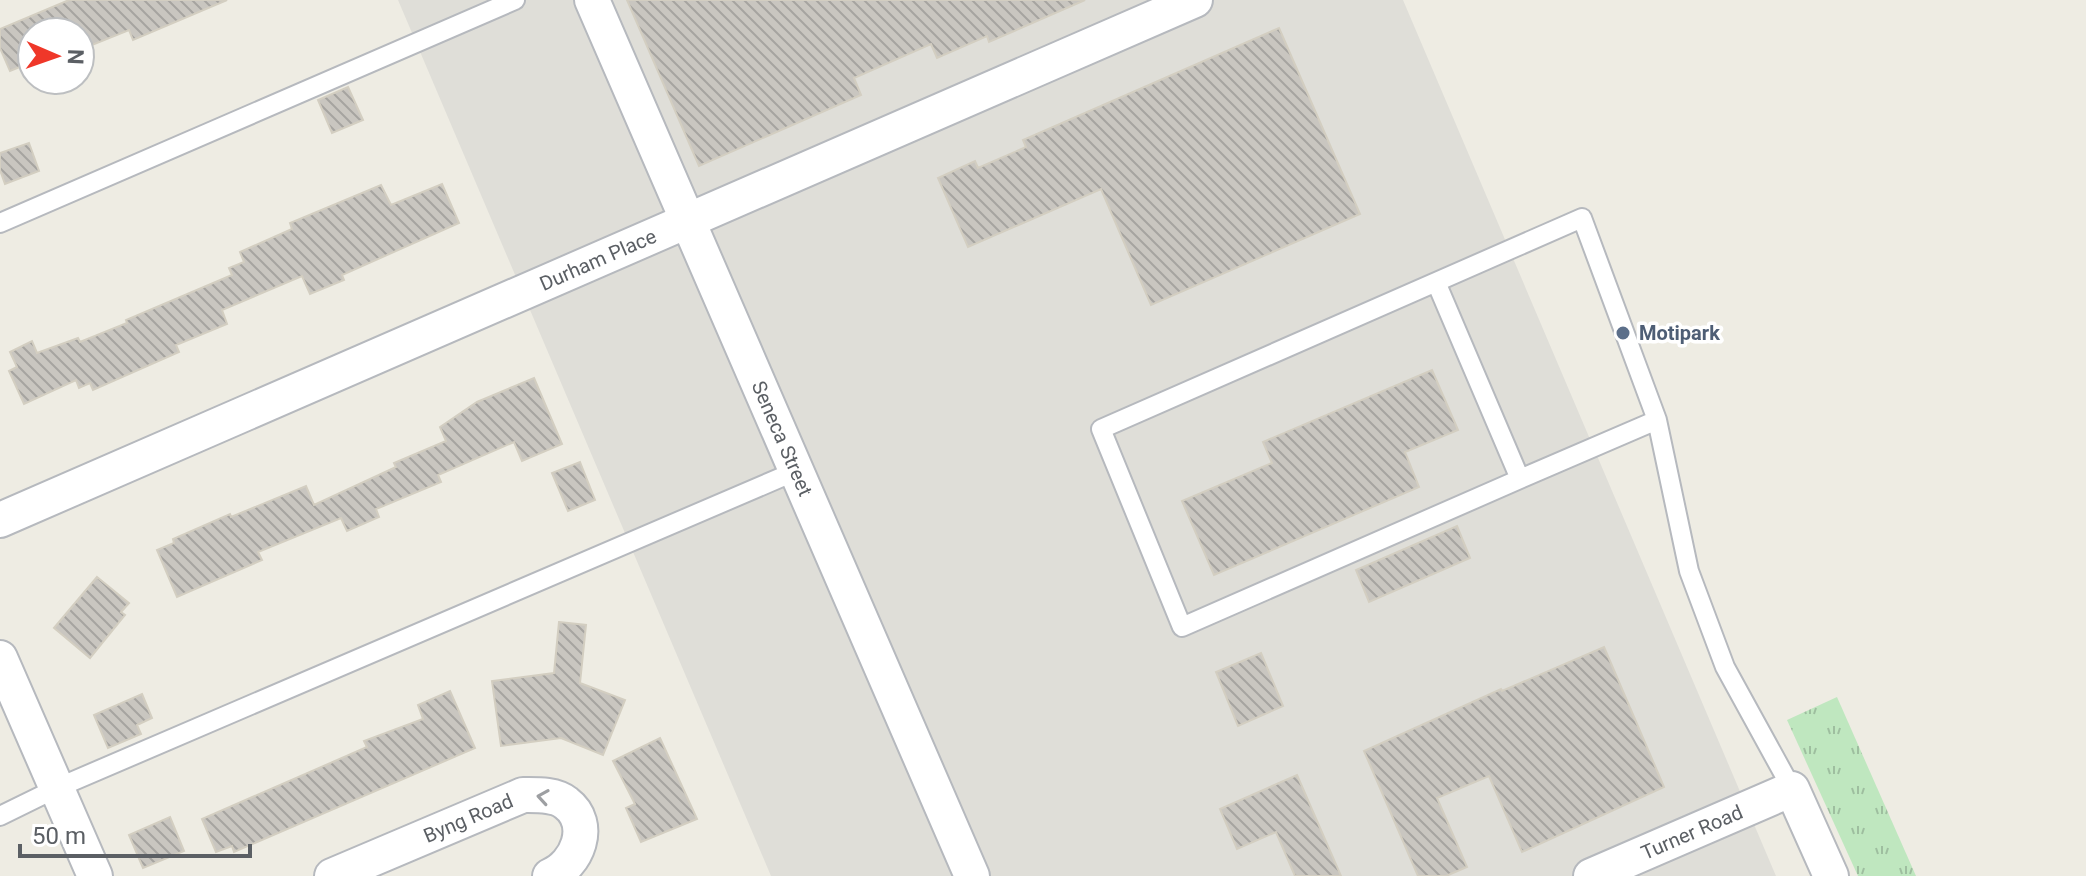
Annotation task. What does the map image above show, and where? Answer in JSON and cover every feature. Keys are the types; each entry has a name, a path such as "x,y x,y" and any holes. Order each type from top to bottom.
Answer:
{"street":[{"name":"Seneca Street","path":"592,0 972,876"},
{"name":"Durham Place","path":"0,520 1195,0"},
{"path":"0,658 95,876"},
{"name":"Turner Road","path":"1591,876 1792,789"},
{"path":"1792,789 1831,876"},
{"name":"Byng Road","path":"332,876 523,795 548,796 567,803 577,818 581,839 571,862 550,876"}],"lane":[{"path":"0,223 515,0"},
{"path":"1657,420 1182,627 1101,429 1582,218 1657,420 1694,585 1725,667 1792,789"},
{"path":"1436,282 1520,479"},
{"path":"0,816 57,788 796,471"}],"shaded area":[{"path":"398,0 1403,0 1776,876 771,876"}],"green space":[{"path":"1837,697 1916,876 1858,876 1787,720"}],"building":[{"path":"69,0 227,0 133,40 129,30 96,43 96,16 31,16"},
{"path":"627,0 1085,0 989,42 987,36 937,58 931,44 854,78 861,95 699,166"},
{"path":"16,22 16,69 10,71 0,48 0,29"},
{"path":"1279,28 1360,214 1151,305 1101,189 968,247 938,178 975,161 978,168 1026,147 1023,140"},
{"path":"348,87 363,120 332,133 318,100"},
{"path":"29,143 39,171 5,184 0,170 0,153"},
{"path":"442,184 459,223 342,275 344,280 310,294 302,276 222,310 227,324 176,345 179,352 93,390 90,383 79,388 76,380 24,404 9,371 17,367 10,352 32,341 37,353 78,338 80,342 127,323 126,320 232,275 229,268 244,262 240,252 292,229 290,223 381,185 391,205"},
{"path":"1432,370 1458,430 1405,452 1419,487 1214,575 1182,501 1272,463 1263,442"},
{"path":"534,378 562,444 522,461 514,442 438,475 441,482 376,509 379,517 347,531 341,518 258,552 262,560 177,597 157,550 174,543 173,539 306,486 314,505 396,467 394,463 446,441 440,427 477,402"},
{"path":"580,462 595,500 568,511 552,473"},
{"path":"1457,526 1470,558 1369,602 1356,570"},
{"path":"97,577 129,603 121,612 125,615 90,658 54,628"},
{"path":"559,622 586,625 580,683 625,700 603,755 561,738 501,746 492,681 554,673"},
{"path":"1604,647 1664,787 1522,852 1489,776 1437,798 1467,867 1446,876 1418,876 1364,751 1501,689"},
{"path":"1261,653 1283,706 1238,726 1216,672"},
{"path":"450,691 475,748 234,852 232,846 216,852 202,819 367,747 364,741 423,719 418,705"},
{"path":"142,694 152,718 137,725 141,734 108,748 94,715"},
{"path":"660,738 697,819 641,842 626,808 635,804 613,761"},
{"path":"1297,775 1341,876 1295,876 1276,832 1237,849 1220,809"},
{"path":"170,817 184,851 143,868 129,835"}],"place":[{"name":"Motipark","path":"1623,333"}]}
